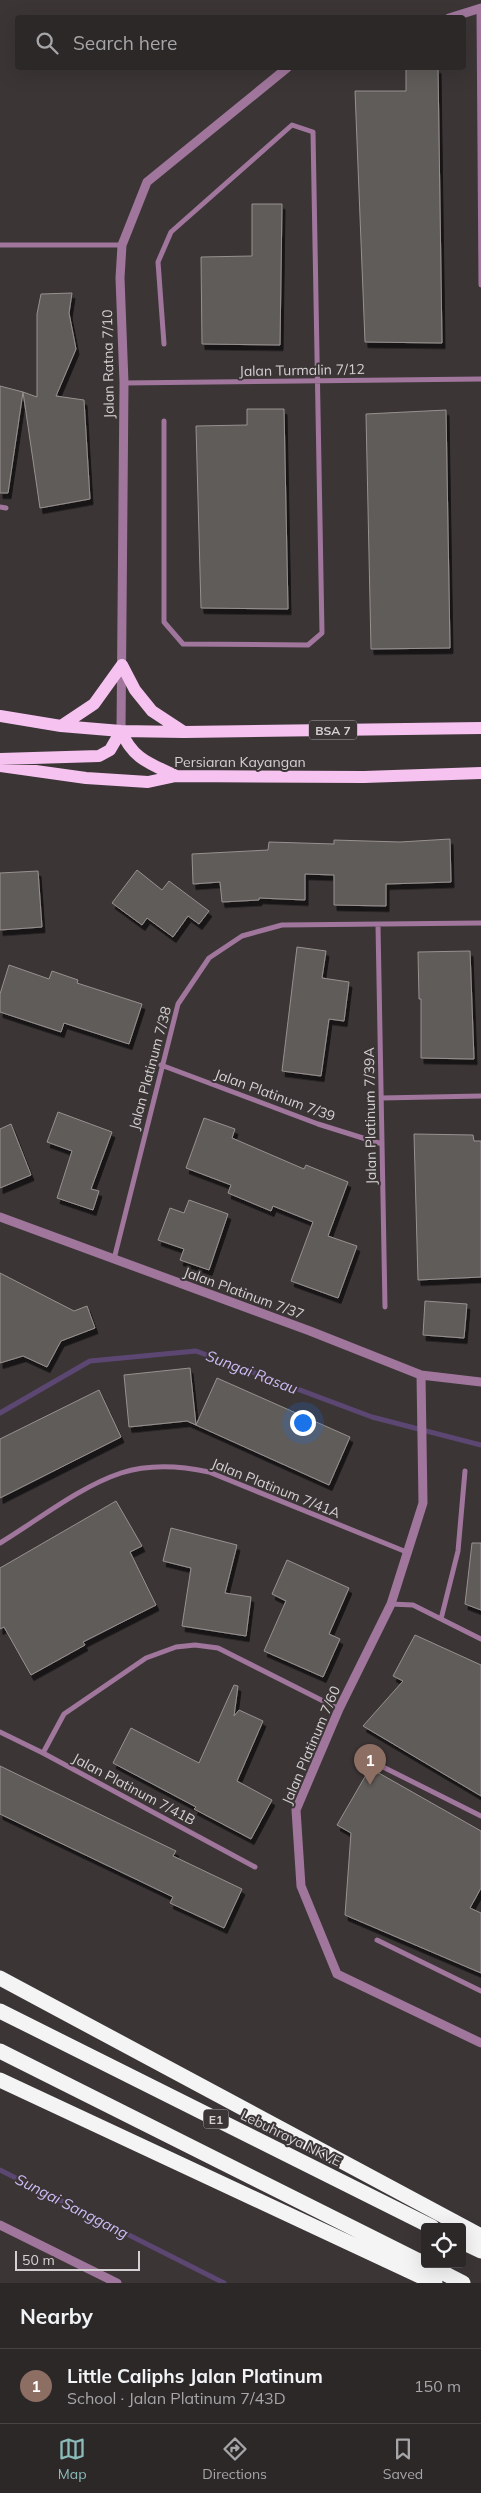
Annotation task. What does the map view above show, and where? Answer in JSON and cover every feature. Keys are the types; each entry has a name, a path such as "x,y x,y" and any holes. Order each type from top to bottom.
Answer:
{"highway":[{"path":"0,1978 481,2236"},
{"name":"Lebuhraya NKVE","path":"0,2011 424,2223"},
{"path":"0,2052 421,2262"},
{"path":"0,2080 435,2283"},
{"path":"466,2244 481,2251"},
{"path":"433,2268 464,2283"}],"main road":[{"path":"62,726 94,704 122,666 135,690 152,711 184,732"},
{"name":"BSA 7","path":"0,716 62,726 121,731 184,732 481,728"},
{"path":"0,759 98,756 110,750 121,731"},
{"path":"121,731 132,751 142,760 176,776"},
{"name":"Persiaran Kayangan","path":"0,766 86,778 148,782 176,776 364,777 481,773"}],"street":[{"path":"458,15 480,8 481,285"},
{"name":"Jalan Ratna 7/10","path":"121,731 124,384 120,278 122,245 147,182 285,70"},
{"path":"164,344 158,262 171,232 292,125 313,132 322,633 308,645 183,644 164,622 164,421"},
{"path":"0,245 122,245"},
{"name":"Jalan Turmalin 7/12","path":"124,384 481,379"},
{"name":"Jalan Platinum 7/38","path":"114,1259 161,1065 178,1004 209,958 242,936 282,925 481,923"},
{"name":"Jalan Platinum 7/39A","path":"378,925 385,1307"},
{"name":"Jalan Platinum 7/39","path":"161,1065 318,1124 382,1144"},
{"path":"381,1098 481,1096"},
{"name":"Jalan Platinum 7/37","path":"0,1217 421,1375 481,1382"},
{"name":"Jalan Platinum 7/60","path":"421,1375 424,1503 391,1604 339,1710 296,1810 301,1886 337,1974 481,2043"},
{"name":"Jalan Platinum 7/41A","path":"0,1543 92,1486 121,1473 180,1466 209,1472 409,1553"},
{"path":"441,1619 458,1551 465,1471"},
{"path":"391,1604 413,1605 481,1639"},
{"path":"43,1753 64,1714 146,1658 176,1647 195,1645 218,1648 339,1710"},
{"name":"Jalan Platinum 7/41B","path":"0,1732 43,1753 255,1867"},
{"path":"373,1762 481,1816"},
{"path":"377,1940 481,1991"},
{"path":"0,2225 117,2283"}],"building":[{"path":"406,70 438,70 442,343 365,342 355,91 406,91"},
{"path":"252,204 282,204 280,345 202,344 201,257 252,256"},
{"path":"72,293 69,313 76,349 56,396 84,400 90,499 40,508 23,392 37,397 37,314 41,294"},
{"path":"0,386 23,392 8,493 0,493"},
{"path":"247,409 284,409 288,609 201,608 196,426 247,425"},
{"path":"446,410 450,648 371,649 366,414"},
{"path":"450,839 451,882 386,884 386,906 334,905 334,875 305,874 305,900 259,898 259,900 222,902 220,882 193,884 192,854 268,850 269,842 334,844 334,840 400,842"},
{"path":"137,870 162,890 169,881 209,911 199,924 188,916 173,937 147,918 142,925 112,903"},
{"path":"38,871 42,927 0,930 0,873"},
{"path":"297,947 326,951 322,978 349,982 344,1021 329,1019 321,1076 282,1071"},
{"path":"470,951 474,1059 421,1058 421,999 419,999 418,952"},
{"path":"9,965 49,979 52,971 78,980 77,983 142,1004 129,1044 64,1023 61,1032 0,1012 0,994"},
{"path":"58,1112 112,1132 91,1189 99,1191 93,1210 57,1198 72,1151 47,1142"},
{"path":"204,1118 235,1129 232,1138 304,1169 306,1165 348,1182 328,1236 357,1246 338,1298 291,1281 313,1222 273,1206 271,1211 228,1193 231,1185 186,1168"},
{"path":"11,1124 31,1175 0,1188 0,1129"},
{"path":"414,1134 473,1135 474,1141 481,1141 481,1277 418,1280"},
{"path":"189,1200 228,1214 209,1270 180,1260 184,1249 158,1240 170,1208 184,1213"},
{"path":"0,1273 74,1311 87,1306 95,1328 61,1341 47,1367 23,1356 0,1363"},
{"path":"425,1301 467,1304 464,1338 423,1335"},
{"path":"190,1368 196,1425 217,1378 350,1437 329,1485 187,1421 129,1427 124,1375"},
{"path":"99,1390 121,1437 0,1498 0,1439"},
{"path":"116,1501 142,1546 130,1552 156,1605 83,1642 85,1645 31,1675 4,1627 0,1629 0,1568"},
{"path":"171,1528 237,1545 225,1593 251,1597 246,1636 182,1626 191,1568 163,1561"},
{"path":"472,1543 481,1543 481,1610 465,1604"},
{"path":"287,1560 349,1588 329,1634 340,1639 323,1677 264,1651 286,1601 272,1594"},
{"path":"415,1635 481,1665 481,1796 363,1726 403,1681 393,1676"},
{"path":"234,1685 238,1686 234,1716 239,1710 263,1721 237,1781 272,1800 251,1839 113,1763 131,1728 199,1763"},
{"path":"0,1766 176,1851 173,1856 242,1889 224,1928 170,1903 173,1897 0,1814"},
{"path":"370,1768 481,1831 481,1888 470,1908 481,1913 481,1973 345,1915 351,1833 337,1825"}],"waterway":[{"name":"Sungai Rasau","path":"0,1413 90,1361 196,1351 372,1417 481,1445"},
{"name":"Sungai Sanggang","path":"0,2170 224,2283"}],"place":[{"name":"Little Caliphs Jalan Platinum","path":"370,1785"}]}
